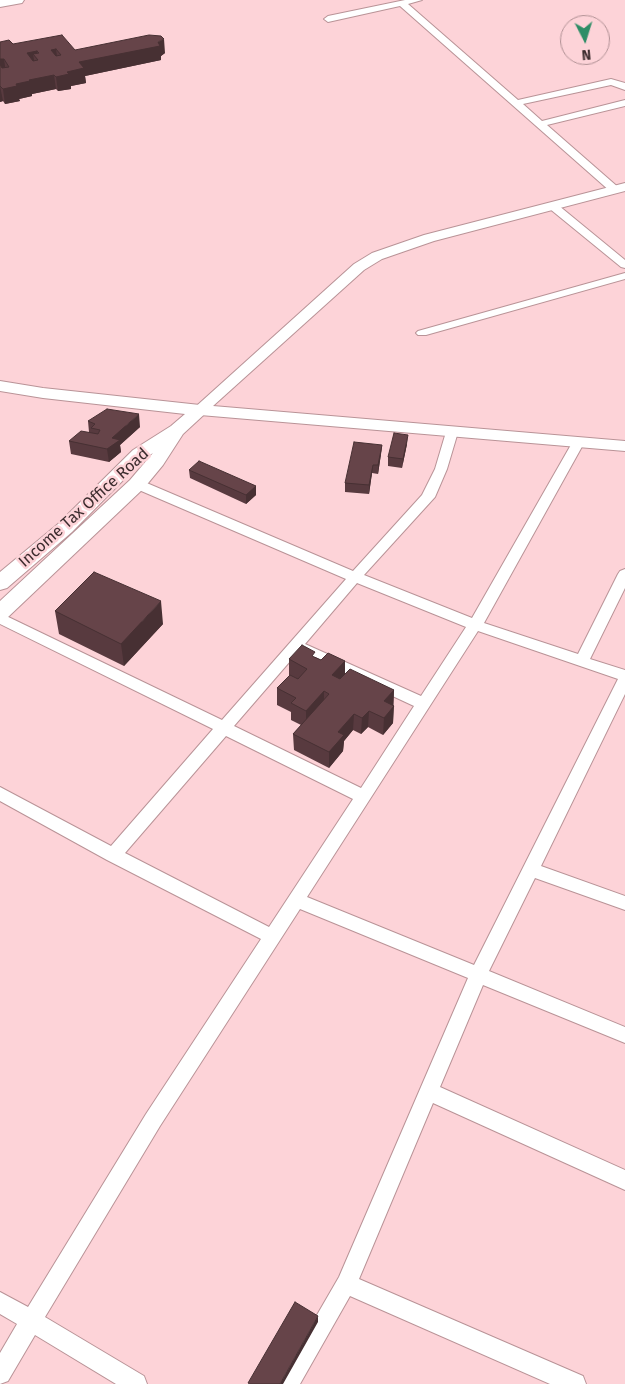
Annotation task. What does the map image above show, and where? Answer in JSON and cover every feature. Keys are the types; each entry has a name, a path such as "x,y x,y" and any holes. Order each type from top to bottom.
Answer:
{"main road":[{"path":"0,4 17,0"},
{"path":"0,386 43,393 200,410"},
{"name":"Income Tax Office Road","path":"0,583 65,528 139,454 177,430 200,410"},
{"path":"0,613 137,484 157,461 177,430"}],"street":[{"path":"380,0 388,6"},
{"path":"328,19 418,0"},
{"path":"402,3 538,124 620,188"},
{"path":"515,103 611,82 619,83 625,87"},
{"path":"538,124 625,103"},
{"path":"200,410 359,267 377,256 429,238 554,207 620,188"},
{"path":"554,207 625,265"},
{"path":"422,333 625,276"},
{"path":"200,410 625,446"},
{"path":"113,855 355,577 428,498 441,469 452,432"},
{"path":"0,1373 153,1120 475,625 578,443"},
{"path":"137,484 355,577 475,625 625,678 478,975 346,1284 288,1384"},
{"path":"582,662 625,574"},
{"path":"0,618 364,796"},
{"path":"295,646 424,704"},
{"path":"0,793 113,855 272,937"},
{"path":"530,870 625,903"},
{"path":"296,900 625,1035"},
{"path":"428,1091 625,1180"},
{"path":"346,1284 575,1384"},
{"path":"0,1302 136,1384"}],"building":[{"path":"62,35 75,50 149,35 161,36 164,39 158,42 160,46 79,62 84,68 67,72 69,74 29,80 16,84 17,86 3,89 0,86 0,64 2,68 9,67 4,59 0,59 0,42 9,40 13,44","holes":["56,49 61,55 56,56 51,50","37,51 39,53 33,54 38,60 33,61 27,53"]},
{"path":"107,409 139,414 112,438 120,440 107,449 69,441 81,431 98,434 100,430 91,428 95,424 88,421"},
{"path":"394,433 408,435 403,459 388,457"},
{"path":"354,442 382,445 378,465 373,465 369,485 345,483"},
{"path":"199,461 256,486 246,495 189,470"},
{"path":"94,572 161,601 121,644 55,611"},
{"path":"302,645 315,652 312,656 321,660 328,653 345,661 332,675 340,679 350,669 394,690 384,701 394,706 384,718 369,711 362,718 354,714 338,732 344,735 329,752 293,734 329,694 324,691 306,711 291,703 296,698 277,688 290,675 298,679 307,669 289,659"},
{"path":"295,1302 318,1316 280,1384 248,1383"}]}
